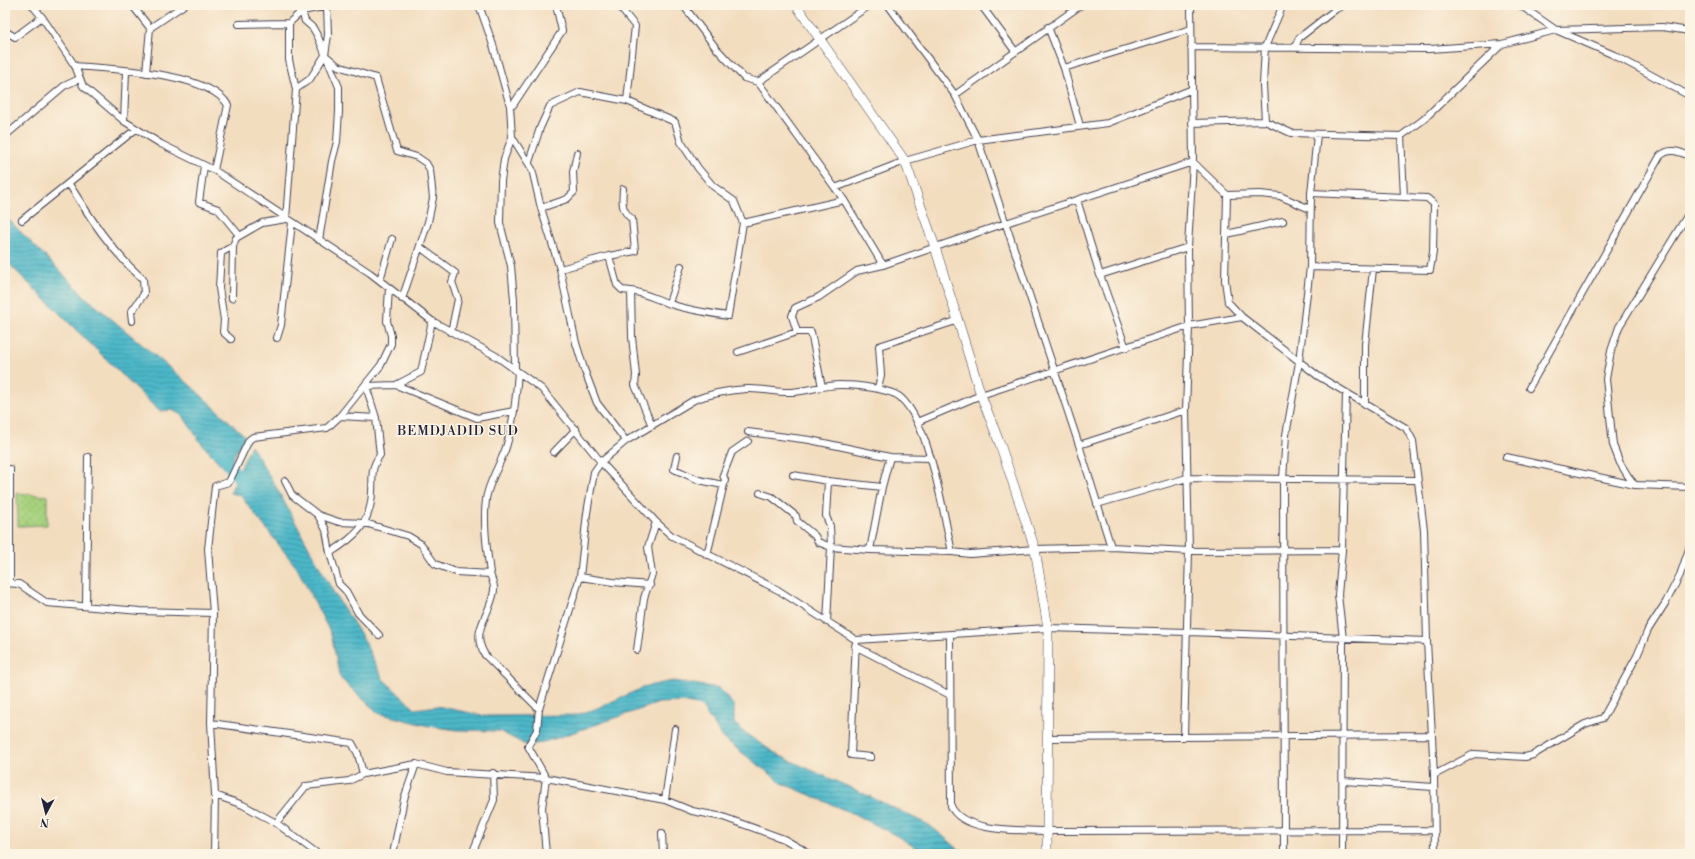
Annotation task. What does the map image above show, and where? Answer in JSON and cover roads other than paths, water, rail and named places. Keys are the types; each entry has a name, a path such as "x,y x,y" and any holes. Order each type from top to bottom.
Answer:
{"street":[{"path":"33,5 75,66 83,86 124,121 136,129 214,170 380,280 402,299 432,321 496,356 542,390 576,429 601,462 656,522 672,536 778,590 827,622 855,643 950,695"},
{"path":"132,5 150,28 146,73"},
{"path":"150,28 184,5"},
{"path":"479,5 494,45 510,106 512,137 504,159 501,181 500,223 511,266 514,300 516,371 514,411 507,444 486,498 485,519 490,574 494,588 492,603 478,634 480,645 485,655 539,709"},
{"path":"510,106 513,105 562,31 556,5"},
{"path":"618,5 635,26 627,101"},
{"path":"683,5 716,48 744,78 758,82 844,200 883,265"},
{"path":"796,5 905,161 935,247 982,395 1035,549 1048,628 1047,854"},
{"path":"758,82 870,5"},
{"path":"888,5 955,95 978,140 1079,445 1111,547"},
{"path":"981,5 1015,51"},
{"path":"1184,736 1189,551 1186,410 1189,326 1188,247 1192,162 1190,90 1191,5"},
{"path":"1265,121 1263,85 1265,47 1283,5"},
{"path":"1295,47 1299,38 1336,9 1344,5"},
{"path":"1520,5 1556,30 1614,55 1690,96"},
{"path":"277,338 281,325 289,220 296,89 289,60 289,23 301,8 330,6 325,55 310,79 296,89"},
{"path":"955,95 1076,6"},
{"path":"301,8 305,21 313,28 339,88 340,111 337,142 332,161 319,240"},
{"path":"5,31 15,36 42,17"},
{"path":"239,24 289,23"},
{"path":"1048,27 1064,68 1080,126"},
{"path":"1191,47 1407,49 1502,44 1556,30 1662,27 1690,31"},
{"path":"1064,68 1191,29"},
{"path":"1192,123 1265,121 1291,133 1317,135 1400,136 1423,120 1502,44"},
{"path":"325,55 338,66 376,78 397,151 417,157 426,163 430,170 433,198 428,222 402,299"},
{"path":"75,66 146,73 193,82 224,98 228,105 214,170"},
{"path":"124,121 126,71"},
{"path":"5,136 64,86 79,79"},
{"path":"835,188 905,161 978,140 1108,123 1190,90"},
{"path":"529,162 540,128 550,106 580,92 627,101 675,122 682,142 698,168 713,186 734,201 743,223 728,316 669,303 652,295 622,290 618,285 609,256"},
{"path":"22,220 136,129"},
{"path":"1284,854 1283,479 1286,435 1299,362 1310,267 1310,208 1317,135"},
{"path":"1400,136 1404,196"},
{"path":"512,137 532,169 541,208 560,269 576,344 584,369 597,403 626,441"},
{"path":"1529,388 1660,156 1673,150 1690,156"},
{"path":"541,208 567,199 574,192 573,172 577,153"},
{"path":"1192,162 1227,196 1225,280 1228,302 1242,317 1299,362 1346,393 1406,428 1413,441 1416,480 1424,530 1427,641 1434,775 1435,854"},
{"path":"797,332 792,316 795,308 819,297 857,271 883,265 1192,162"},
{"path":"204,166 199,202 218,209 239,235"},
{"path":"69,184 107,242 129,267 143,279 144,294 131,312 132,321"},
{"path":"560,269 609,256 635,251 632,219 622,207 623,189"},
{"path":"1310,267 1373,270 1430,270 1433,252 1434,204 1427,198 1311,193"},
{"path":"1227,196 1260,194 1280,196 1310,208"},
{"path":"743,223 844,200"},
{"path":"1077,200 1100,275 1126,348"},
{"path":"1636,485 1620,463 1613,445 1606,379 1611,352 1619,327 1690,210"},
{"path":"232,298 233,246 236,238 262,223 289,220"},
{"path":"1227,234 1284,221"},
{"path":"380,280 392,239"},
{"path":"231,339 223,332 224,320 219,288 221,253 233,246"},
{"path":"420,247 455,273 452,282 458,299 451,332"},
{"path":"1100,275 1188,247"},
{"path":"669,303 681,266"},
{"path":"1365,404 1365,345 1373,270"},
{"path":"214,854 216,795 211,723 213,613 208,549 215,486 229,482 249,440 253,436 326,428 340,416 366,386 381,365 391,344 391,336 387,321 389,288"},
{"path":"631,291 632,337 636,375 635,385 652,426"},
{"path":"917,422 982,395 1055,372 1189,326 1242,317"},
{"path":"878,388 881,375 879,346 958,320"},
{"path":"366,386 396,384 421,372 432,321"},
{"path":"738,352 797,332 811,332 822,387"},
{"path":"396,384 477,418 514,411"},
{"path":"546,854 542,808 546,778 528,746 537,730 539,709 580,577 587,513 594,472 601,462 626,441 704,396 748,389 770,392 792,392 842,385 878,388 901,397 917,422 931,458 952,552"},
{"path":"330,554 348,541 365,523 372,494 372,471 374,464 380,455 376,418 366,386"},
{"path":"1342,854 1344,782 1342,736 1343,639 1338,596 1342,550 1346,393"},
{"path":"1079,445 1186,410"},
{"path":"340,416 376,418"},
{"path":"554,452 576,429"},
{"path":"748,432 810,440 890,457 931,458"},
{"path":"707,555 723,485 723,475 732,452 748,441"},
{"path":"677,456 674,469 699,480 723,485"},
{"path":"86,606 88,457"},
{"path":"870,550 882,487 890,457"},
{"path":"1506,458 1636,485 1690,487"},
{"path":"10,468 8,583 19,584 47,603 213,613"},
{"path":"793,475 828,481 882,487"},
{"path":"1097,504 1187,478 1416,480"},
{"path":"285,481 292,495 318,515 339,522 365,523 408,536 421,544 435,564 456,572 490,574"},
{"path":"827,622 831,546 830,526 826,516 828,481"},
{"path":"760,493 772,497 796,516 797,521 814,536 818,542 831,546 870,550 952,552 970,554 1035,549 1111,547 1189,551 1342,550"},
{"path":"318,515 326,530 330,554 339,584 346,591 358,612 379,635"},
{"path":"637,650 643,605 652,574 648,546 656,522"},
{"path":"1434,775 1474,754 1525,757 1533,755 1585,724 1603,718 1637,656 1648,630 1670,595 1680,575 1690,546"},
{"path":"580,577 613,582 650,585"},
{"path":"855,643 1048,628 1427,641"},
{"path":"950,635 951,806 953,812 958,817 978,825 998,829 1047,831 1284,832 1434,830"},
{"path":"855,643 851,755 856,757 871,757"},
{"path":"211,723 352,743 358,754 363,774"},
{"path":"665,800 675,729"},
{"path":"1048,738 1432,735"},
{"path":"393,854 404,799 416,764"},
{"path":"276,823 306,786 349,781 363,774 416,764 447,772 493,773 546,778 665,800 692,811 723,817 784,839 810,854"},
{"path":"472,854 494,800 493,773"},
{"path":"1344,782 1434,788"},
{"path":"216,795 243,805 276,823 318,854"},
{"path":"662,833 663,854"}],"water":[{"path":"5,216 89,300 190,385 245,436 226,470 201,443 183,416 172,410 159,411 5,260"},
{"path":"251,445 276,487 334,593 360,633 383,679 415,709 437,706 485,716 576,715 595,709 647,686 673,681 719,688 734,706 734,723 746,734 778,755 929,825 965,854 926,854 897,836 856,815 782,783 723,738 701,706 682,702 659,703 554,739 528,746 499,731 457,730 429,726 378,713 340,678 331,634 297,568 240,495 230,493"}],"waterway":[{"path":"219,452 247,488"}],"district":[{"name":"BEMDJADID SUD","path":"458,430"}]}
